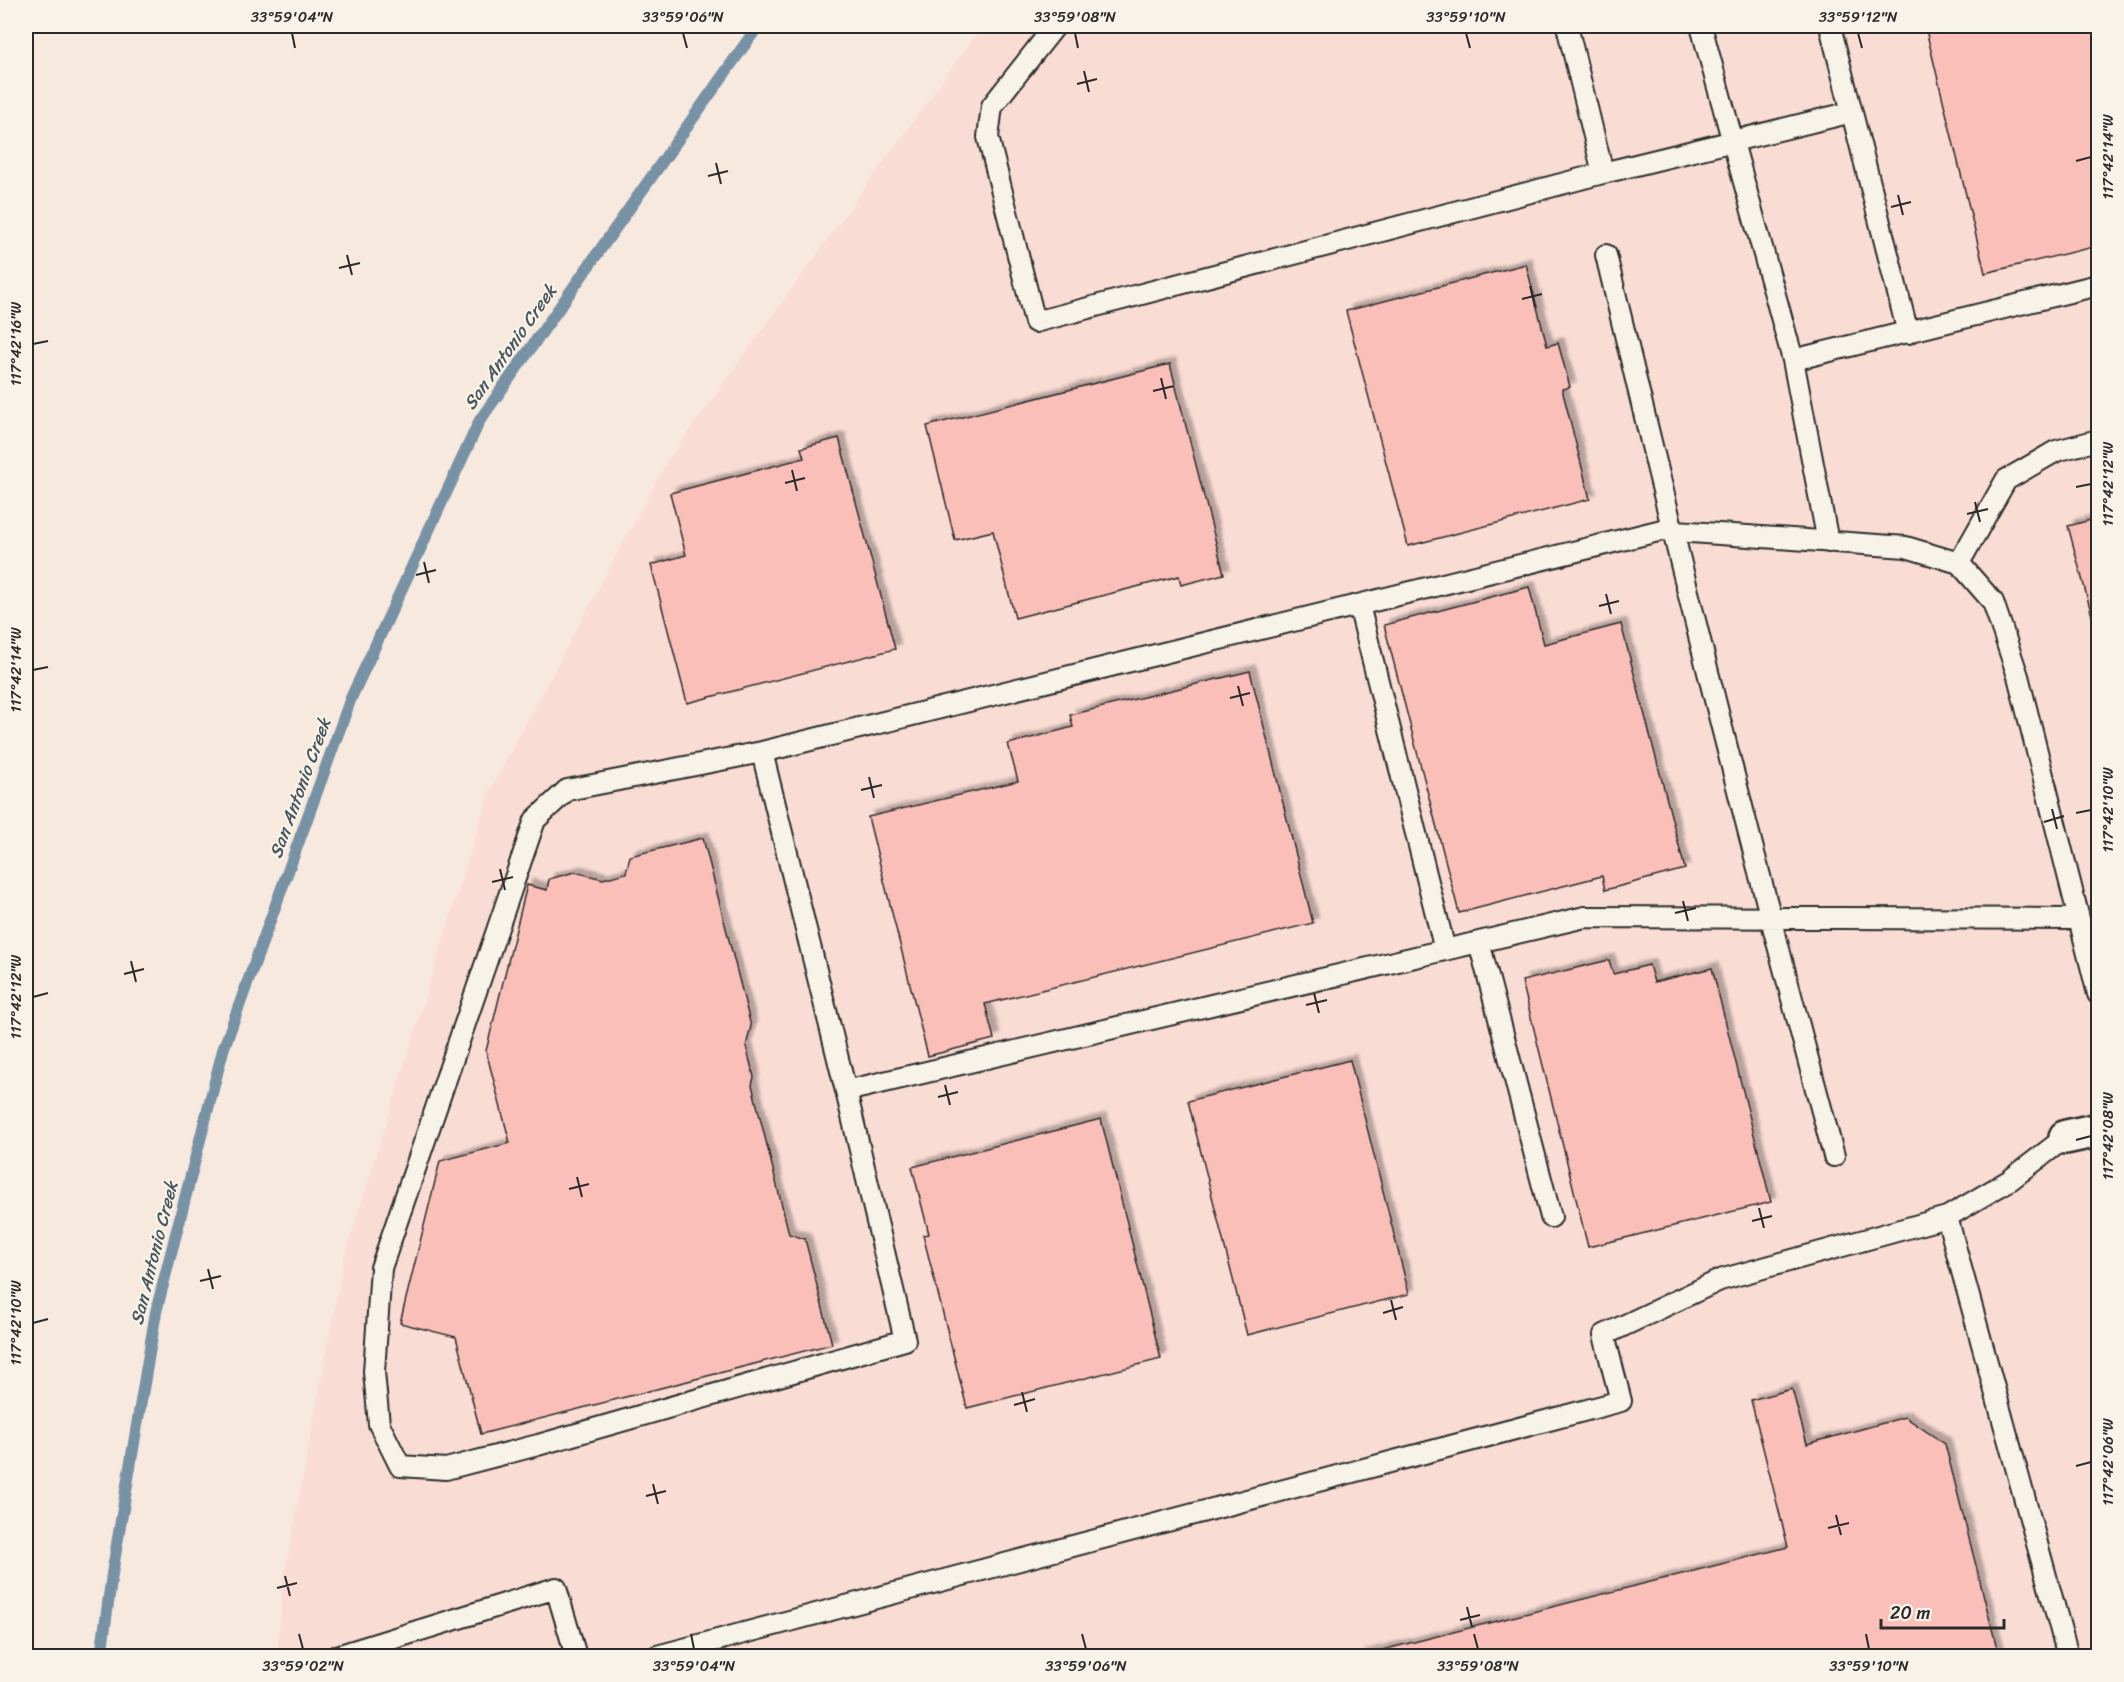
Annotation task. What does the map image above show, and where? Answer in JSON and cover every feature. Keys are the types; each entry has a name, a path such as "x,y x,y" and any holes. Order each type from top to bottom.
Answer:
{"street":[{"path":"2066,1137 2098,1130"}],"lane":[{"path":"1055,26 992,106 988,137 1035,322 1603,173 1852,112"},
{"path":"1567,26 1603,173"},
{"path":"1701,26 1793,360 1828,542"},
{"path":"1830,26 1908,333"},
{"path":"1606,255 1672,531 1770,918 1834,1156"},
{"path":"1793,360 2098,285"},
{"path":"1959,563 2006,480 2056,451 2098,440"},
{"path":"762,752 905,1340 446,1469 400,1466 380,1424 374,1372 381,1268 535,820 567,790 762,752 1662,530 1906,547 1959,563 1993,602 2018,676 2098,994"},
{"path":"1359,605 1445,950"},
{"path":"846,1091 1585,917 2079,920"},
{"path":"1479,942 1551,1217"},
{"path":"657,1656 1621,1401 1604,1335 1720,1280 1947,1217 2010,1180 2066,1137"},
{"path":"1947,1217 2068,1656"},
{"path":"337,1656 556,1588 576,1656"}],"shaded area":[{"path":"982,26 2098,26 2098,1656 277,1656 283,1582 344,1259 489,792 666,463"}],"building":[{"path":"1925,26 2098,26 2098,246 1985,273"},
{"path":"1526,264 1547,346 1558,343 1570,387 1562,389 1590,499 1408,546 1346,311"},
{"path":"1170,364 1224,574 1181,585 1179,576 1015,618 993,531 955,540 927,426"},
{"path":"839,438 895,649 687,703 651,565 686,555 670,493 804,458 801,448"},
{"path":"2098,518 2098,638 2068,526"},
{"path":"1529,587 1544,644 1621,624 1685,869 1605,890 1602,876 1459,913 1384,625"},
{"path":"1250,671 1313,923 985,1004 994,1039 928,1056 868,817 1018,781 1008,744 1073,727 1070,715"},
{"path":"703,838 751,1026 746,1046 754,1077 752,1085 789,1234 805,1239 832,1344 481,1434 456,1337 400,1323 440,1161 510,1143 486,1051 527,885 547,890 549,879 575,872 603,879 626,873 630,856"},
{"path":"1609,960 1613,974 1649,965 1654,982 1712,968 1771,1202 1588,1247 1522,981"},
{"path":"1350,1060 1409,1294 1247,1335 1188,1101"},
{"path":"1101,1119 1161,1359 967,1408 923,1235 929,1234 912,1167"},
{"path":"1792,1389 1807,1444 1905,1417 1945,1444 1999,1656 1359,1656 1788,1547 1751,1400"}],"waterway":[{"name":"San Antonio Creek","path":"101,1656 112,1574 156,1312 223,1050 351,698 480,420 758,26"}]}
